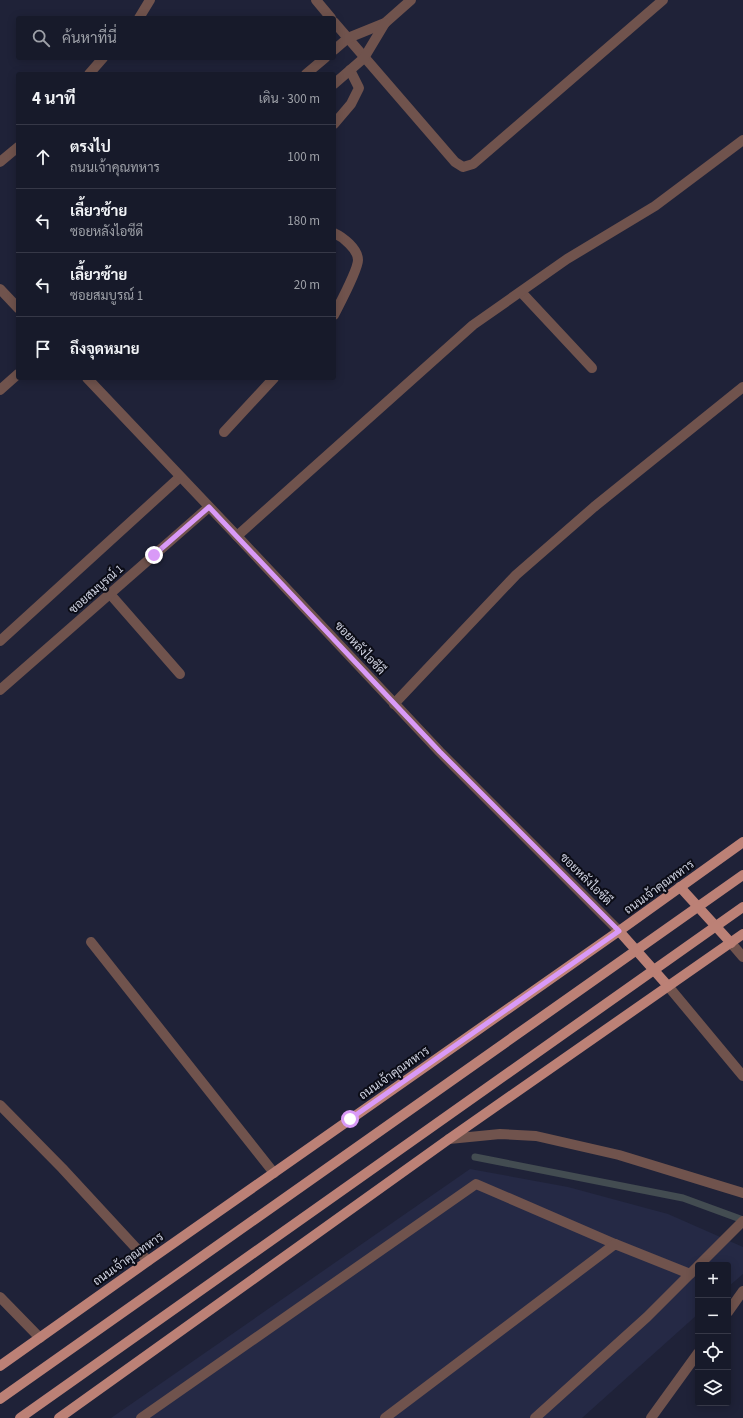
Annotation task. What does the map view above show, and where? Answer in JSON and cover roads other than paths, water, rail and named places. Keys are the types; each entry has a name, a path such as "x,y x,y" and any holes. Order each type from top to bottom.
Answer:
{"main road":[{"name":"ถนนเจ้าคุณทหาร","path":"0,1366 619,931 743,842"},
{"path":"0,1399 743,875"},
{"path":"680,887 731,943"},
{"path":"20,1418 743,907"},
{"path":"619,931 668,986"},
{"path":"59,1418 449,1139 743,934"}],"street":[{"path":"140,16 150,0"},
{"path":"316,0 329,16"},
{"path":"336,48 348,38 385,22 411,0"},
{"path":"336,24 454,162 463,167 473,164 663,0"},
{"path":"336,82 364,58 385,22"},
{"path":"90,72 101,60"},
{"path":"308,72 323,60"},
{"path":"336,122 351,104 359,88 350,70"},
{"path":"237,536 473,325 567,259 656,206 743,140"},
{"path":"0,162 16,149"},
{"path":"336,234 356,252 358,261 354,274 336,311"},
{"path":"0,289 16,306"},
{"path":"521,292 592,368"},
{"path":"0,390 16,376"},
{"name":"ซอยหลังไอซีดี","path":"88,380 440,752 619,931"},
{"path":"224,432 272,380"},
{"path":"394,704 516,574 594,507 743,387"},
{"path":"0,641 180,477"},
{"name":"ซอยสมบูรณ์ 1","path":"0,690 209,507"},
{"path":"110,594 180,674"},
{"path":"91,942 274,1173"},
{"path":"731,943 743,957"},
{"path":"668,986 743,1076"},
{"path":"0,1105 62,1168 148,1261"},
{"path":"449,1139 500,1134 536,1136 619,1155 743,1193"},
{"path":"141,1418 476,1184 615,1244 690,1274"},
{"path":"703,1262 743,1221"},
{"path":"385,1418 615,1244"},
{"path":"536,1418 648,1317 695,1270"},
{"path":"731,1308 743,1291"},
{"path":"0,1296 40,1338"},
{"path":"651,1418 695,1357"}],"waterway":[{"path":"475,1157 683,1198 743,1220"}]}
